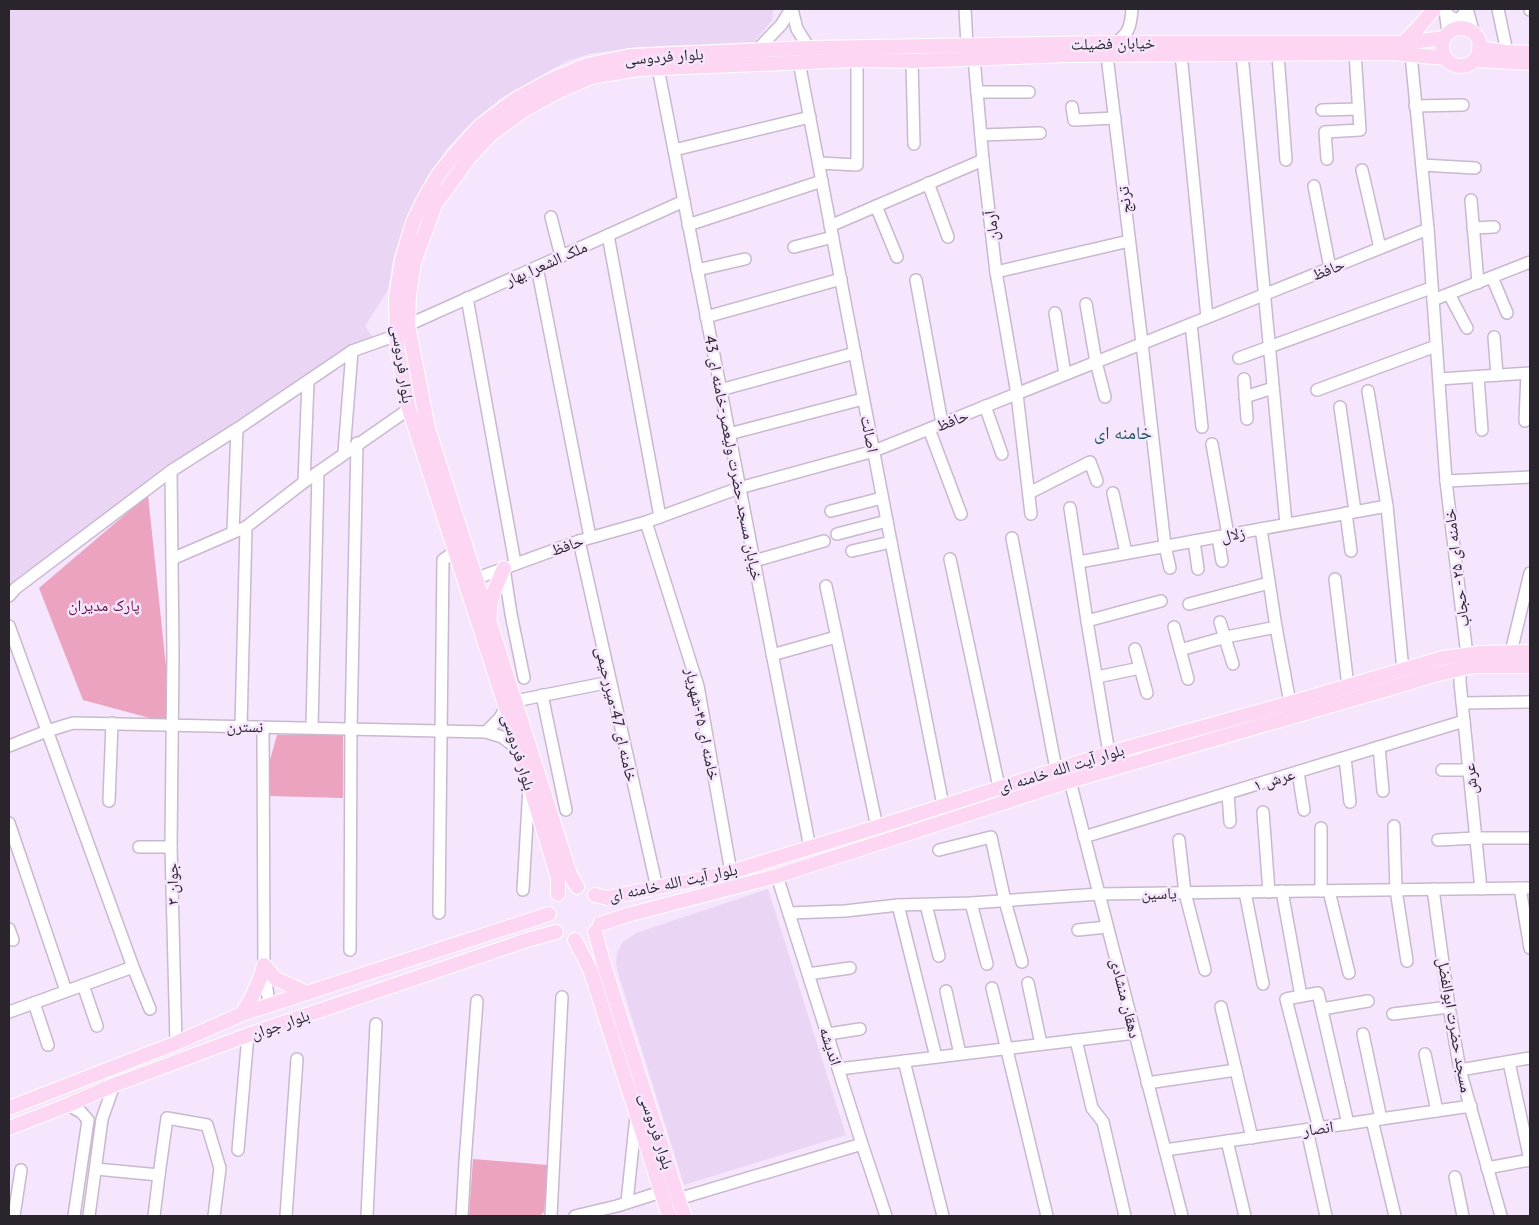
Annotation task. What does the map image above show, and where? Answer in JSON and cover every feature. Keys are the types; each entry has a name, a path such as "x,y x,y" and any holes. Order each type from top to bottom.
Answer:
{"main road":[{"path":"1402,43 1441,10"},
{"path":"1459,28 1464,28 1474,34 1478,40 1476,54 1469,64 1458,66 1446,58 1442,47 1446,35 1459,28"},
{"name":"خیابان فضیلت","path":"799,62 1068,55 1278,54 1319,48 1402,43 1446,35"},
{"name":"خیابان فضیلت","path":"782,49 1154,43 1319,48 1355,53 1391,53 1446,58"},
{"name":"بلوار فردوسی","path":"558,894 558,878 518,749 510,705 490,627 470,580 454,552 409,409 398,348 396,297 402,259 413,222 424,199 438,175 458,150 481,125 516,99 550,80 587,65 630,56 782,49"},
{"path":"1476,54 1530,53"},
{"path":"1476,54 1530,63"},
{"name":"بلوار فردوسی","path":"577,887 570,874 510,705 470,580 428,428 408,325 409,296 414,262 436,203 469,158 490,136 524,110 557,92 591,77 639,69 799,62"},
{"path":"490,627 492,596 509,566"},
{"name":"بلوار آیت الله خامنه ای","path":"595,895 607,898 731,872 1109,753 1443,658 1466,654 1530,652"},
{"name":"بلوار آیت الله خامنه ای","path":"598,928 631,914 777,876 1070,780 1460,669 1474,666 1530,666"},
{"path":"577,887 587,889 595,895 602,909 598,928 588,937 575,940 565,938 556,932 551,923 550,914 552,901 558,894 567,889 577,887"},
{"path":"630,893 625,896 623,902 631,914"},
{"name":"بلوار جوان","path":"9,1108 176,1043 242,1014 550,914"},
{"path":"534,919 541,926 540,936"},
{"name":"بلوار فردوسی","path":"598,928 604,965 684,1216"},
{"name":"بلوار جوان","path":"9,1128 114,1085 248,1035 556,932"},
{"name":"بلوار فردوسی","path":"575,940 590,969 669,1216"},
{"path":"264,964 276,978 307,993"},
{"path":"242,1014 253,996 264,964"},
{"path":"269,1005 277,1025"}],"street":[{"path":"791,9 797,29 808,48"},
{"path":"757,50 781,25 791,9"},
{"path":"965,9 967,45"},
{"path":"1114,43 1121,40 1127,34 1131,22 1132,9"},
{"path":"1441,10 1450,17 1458,19 1466,9"},
{"path":"1466,9 1474,34"},
{"path":"1498,9 1507,52"},
{"path":"1441,10 1446,35"},
{"path":"1131,22 1136,34 1154,43"},
{"path":"1327,159 1325,132 1360,130 1355,53"},
{"path":"1181,54 1207,317"},
{"path":"1242,54 1286,524"},
{"path":"1278,54 1286,160"},
{"name":"خامنه ای ۲۵ - حجاب","path":"1411,55 1428,229 1446,482 1466,654"},
{"name":"ترنج","path":"1107,56 1165,546 1170,568"},
{"name":"آرمان","path":"974,58 996,272 1017,394 1031,514"},
{"path":"818,163 857,165 856,60"},
{"path":"912,60 914,144"},
{"name":"اصالت","path":"799,62 886,521 943,805"},
{"name":"خیابان مسجد حضرت ولیعصر-خامنه ای 43","path":"658,68 810,848"},
{"path":"977,92 1030,92"},
{"path":"1415,106 1463,105"},
{"path":"1072,107 1074,120 1115,118"},
{"path":"1322,110 1358,109"},
{"path":"674,150 810,117"},
{"path":"981,135 1040,133"},
{"path":"794,247 832,231 876,206 983,160"},
{"path":"1422,165 1475,168"},
{"path":"1362,170 1380,248"},
{"path":"688,225 822,181"},
{"path":"928,183 948,237"},
{"path":"1314,186 1330,268"},
{"path":"1471,200 1478,283"},
{"name":"ملک الشعرا بهار","path":"408,325 684,201"},
{"path":"876,206 897,257"},
{"path":"551,217 561,256"},
{"path":"1474,228 1494,228"},
{"name":"حافظ","path":"470,580 584,539 646,522 739,488 874,451 1428,229"},
{"path":"608,235 660,517"},
{"path":"996,272 1129,241"},
{"path":"697,270 745,259"},
{"path":"1433,300 1530,262"},
{"name":"خامنه ای 47-میررحیمی","path":"537,267 610,682 657,888"},
{"path":"1492,277 1507,313"},
{"path":"706,317 841,279"},
{"path":"916,280 942,423"},
{"path":"1238,358 1432,288"},
{"path":"1450,294 1467,328"},
{"path":"467,298 509,566 511,614 524,678"},
{"path":"1086,304 1096,362 1105,397"},
{"path":"1055,314 1065,374"},
{"path":"1191,324 1202,427"},
{"path":"9,596 16,588 171,471 352,352 398,336"},
{"path":"1494,338 1497,375"},
{"path":"1317,390 1436,346"},
{"path":"344,452 352,352"},
{"path":"720,390 854,353"},
{"path":"1439,379 1529,374 1525,421"},
{"path":"1478,377 1482,430"},
{"path":"1244,379 1247,419"},
{"path":"304,482 308,382"},
{"path":"1245,397 1273,388"},
{"path":"1368,390 1386,506 1404,670"},
{"path":"729,434 863,399"},
{"path":"985,406 1002,454"},
{"path":"1340,407 1351,512 1351,551"},
{"path":"172,559 246,527 344,452 409,409"},
{"path":"233,532 237,429"},
{"path":"929,429 962,514"},
{"path":"350,950 351,728 357,443"},
{"path":"1212,444 1223,536 1222,561"},
{"path":"1028,493 1090,462 1097,482"},
{"name":"جوان ۳","path":"171,471 173,655 171,847 176,1043"},
{"path":"312,727 318,472"},
{"path":"1446,482 1530,477"},
{"path":"1113,493 1126,554"},
{"path":"831,511 882,498"},
{"name":"زلال","path":"1079,562 1386,506"},
{"path":"1070,508 1109,753"},
{"path":"837,534 886,521"},
{"name":"خامنه ای ۴۵-شهریار","path":"646,522 698,686 731,872"},
{"path":"241,727 246,527"},
{"path":"1262,529 1276,627 1290,703"},
{"path":"1012,538 1056,769"},
{"path":"754,561 824,541"},
{"path":"1194,541 1198,568"},
{"path":"852,551 891,542"},
{"path":"439,913 443,560 454,552"},
{"path":"950,559 999,787"},
{"path":"1511,652 1530,573"},
{"path":"1335,579 1348,686"},
{"path":"1189,604 1269,583"},
{"path":"826,586 877,827"},
{"path":"1087,621 1161,601"},
{"path":"1220,622 1233,664"},
{"path":"9,626 150,1009"},
{"path":"1174,627 1188,679"},
{"path":"1180,650 1226,637 1276,627"},
{"path":"772,655 836,637"},
{"path":"1511,652 1530,644"},
{"path":"1135,650 1147,693"},
{"path":"1097,677 1140,668"},
{"name":"عرش","path":"1460,669 1482,888"},
{"path":"486,732 510,705 542,695 610,682"},
{"path":"542,695 566,810"},
{"path":"1462,703 1530,702"},
{"name":"عرش ۱","path":"1084,837 1464,721"},
{"name":"نسترن","path":"9,746 73,722 486,732 502,737 518,749"},
{"path":"109,801 112,723"},
{"path":"263,727 264,964 269,1005"},
{"path":"1379,747 1383,791"},
{"path":"1345,758 1350,802"},
{"path":"1442,770 1469,770"},
{"path":"1298,772 1304,810"},
{"name":"دهقان منشادی","path":"1070,780 1182,1216"},
{"path":"524,890 529,783"},
{"path":"1228,793 1230,822"},
{"path":"1263,812 1269,892"},
{"path":"9,823 66,991"},
{"path":"1394,826 1396,890 1407,961"},
{"path":"1321,828 1325,891 1349,973"},
{"path":"939,850 991,837 1005,901 1022,962"},
{"path":"1438,840 1530,838"},
{"path":"1179,840 1185,893 1205,970"},
{"path":"139,847 171,847"},
{"name":"اندیشه","path":"777,876 886,1216"},
{"path":"1525,888 1530,948"},
{"name":"یاسین","path":"788,913 1099,894 1525,888"},
{"name":"مسجد حضرت ابوالفضل","path":"1433,889 1449,1007 1460,1070 1501,1216"},
{"path":"1245,892 1263,984"},
{"path":"1282,892 1301,996"},
{"path":"971,903 986,964"},
{"path":"898,905 936,1057"},
{"path":"926,905 939,956"},
{"path":"1078,930 1107,927"},
{"path":"9,1012 133,967"},
{"path":"808,974 850,968"},
{"path":"1028,983 1040,1044"},
{"path":"83,985 97,1026"},
{"path":"992,988 1047,1216"},
{"path":"946,991 960,1054"},
{"path":"1319,1128 1286,999 1318,993 1348,1124"},
{"path":"551,1216 562,997"},
{"path":"462,1216 477,1001"},
{"path":"1322,1009 1368,1001"},
{"path":"34,1003 48,1046"},
{"path":"1222,1007 1252,1138"},
{"path":"1393,1014 1449,1007"},
{"path":"367,1216 376,1024"},
{"path":"828,1034 860,1029"},
{"path":"839,1068 1134,1032"},
{"path":"1363,1034 1395,1216"},
{"path":"238,1150 248,1035"},
{"path":"1076,1040 1092,1108 1103,1122 1125,1216"},
{"path":"1425,1054 1437,1111"},
{"path":"1460,1070 1530,1058"},
{"path":"286,1216 297,1059"},
{"path":"904,1061 943,1216"},
{"path":"1487,1168 1530,1160 1509,1062"},
{"path":"1148,1083 1236,1070"},
{"path":"89,1216 102,1119 114,1085"},
{"path":"68,1105 81,1112 88,1120"},
{"name":"انصار","path":"1165,1150 1470,1106"},
{"path":"620,1208 636,1114"},
{"path":"74,1216 88,1120 93,1115 98,1115 102,1119"},
{"path":"154,1216 167,1118 206,1125 220,1168 214,1216"},
{"path":"1307,1130 1326,1216"},
{"path":"1227,1141 1244,1216"},
{"path":"678,1199 862,1144"},
{"path":"96,1169 159,1176"},
{"path":"14,1216 20,1170"},
{"path":"1455,1177 1463,1216"},
{"path":"575,1216 620,1208 661,1192"}],"shaded area":[{"path":"9,9 773,9 772,20 754,42 637,47 589,54 567,61 501,98 469,125 447,149 428,176 403,228 393,259 388,290 365,326 375,340 246,420 9,596"},
{"path":"768,889 846,1135 684,1185 617,970 617,954 622,943 636,933"}],"green space":[{"name":"پارک مدیران","path":"148,495 172,724 83,700 39,588"},
{"path":"277,735 343,735 343,798 270,796 270,760"},
{"path":"473,1159 548,1165 544,1212 540,1216 469,1216"}],"district":[{"name":"خامنه ای","path":"1123,432"}]}
